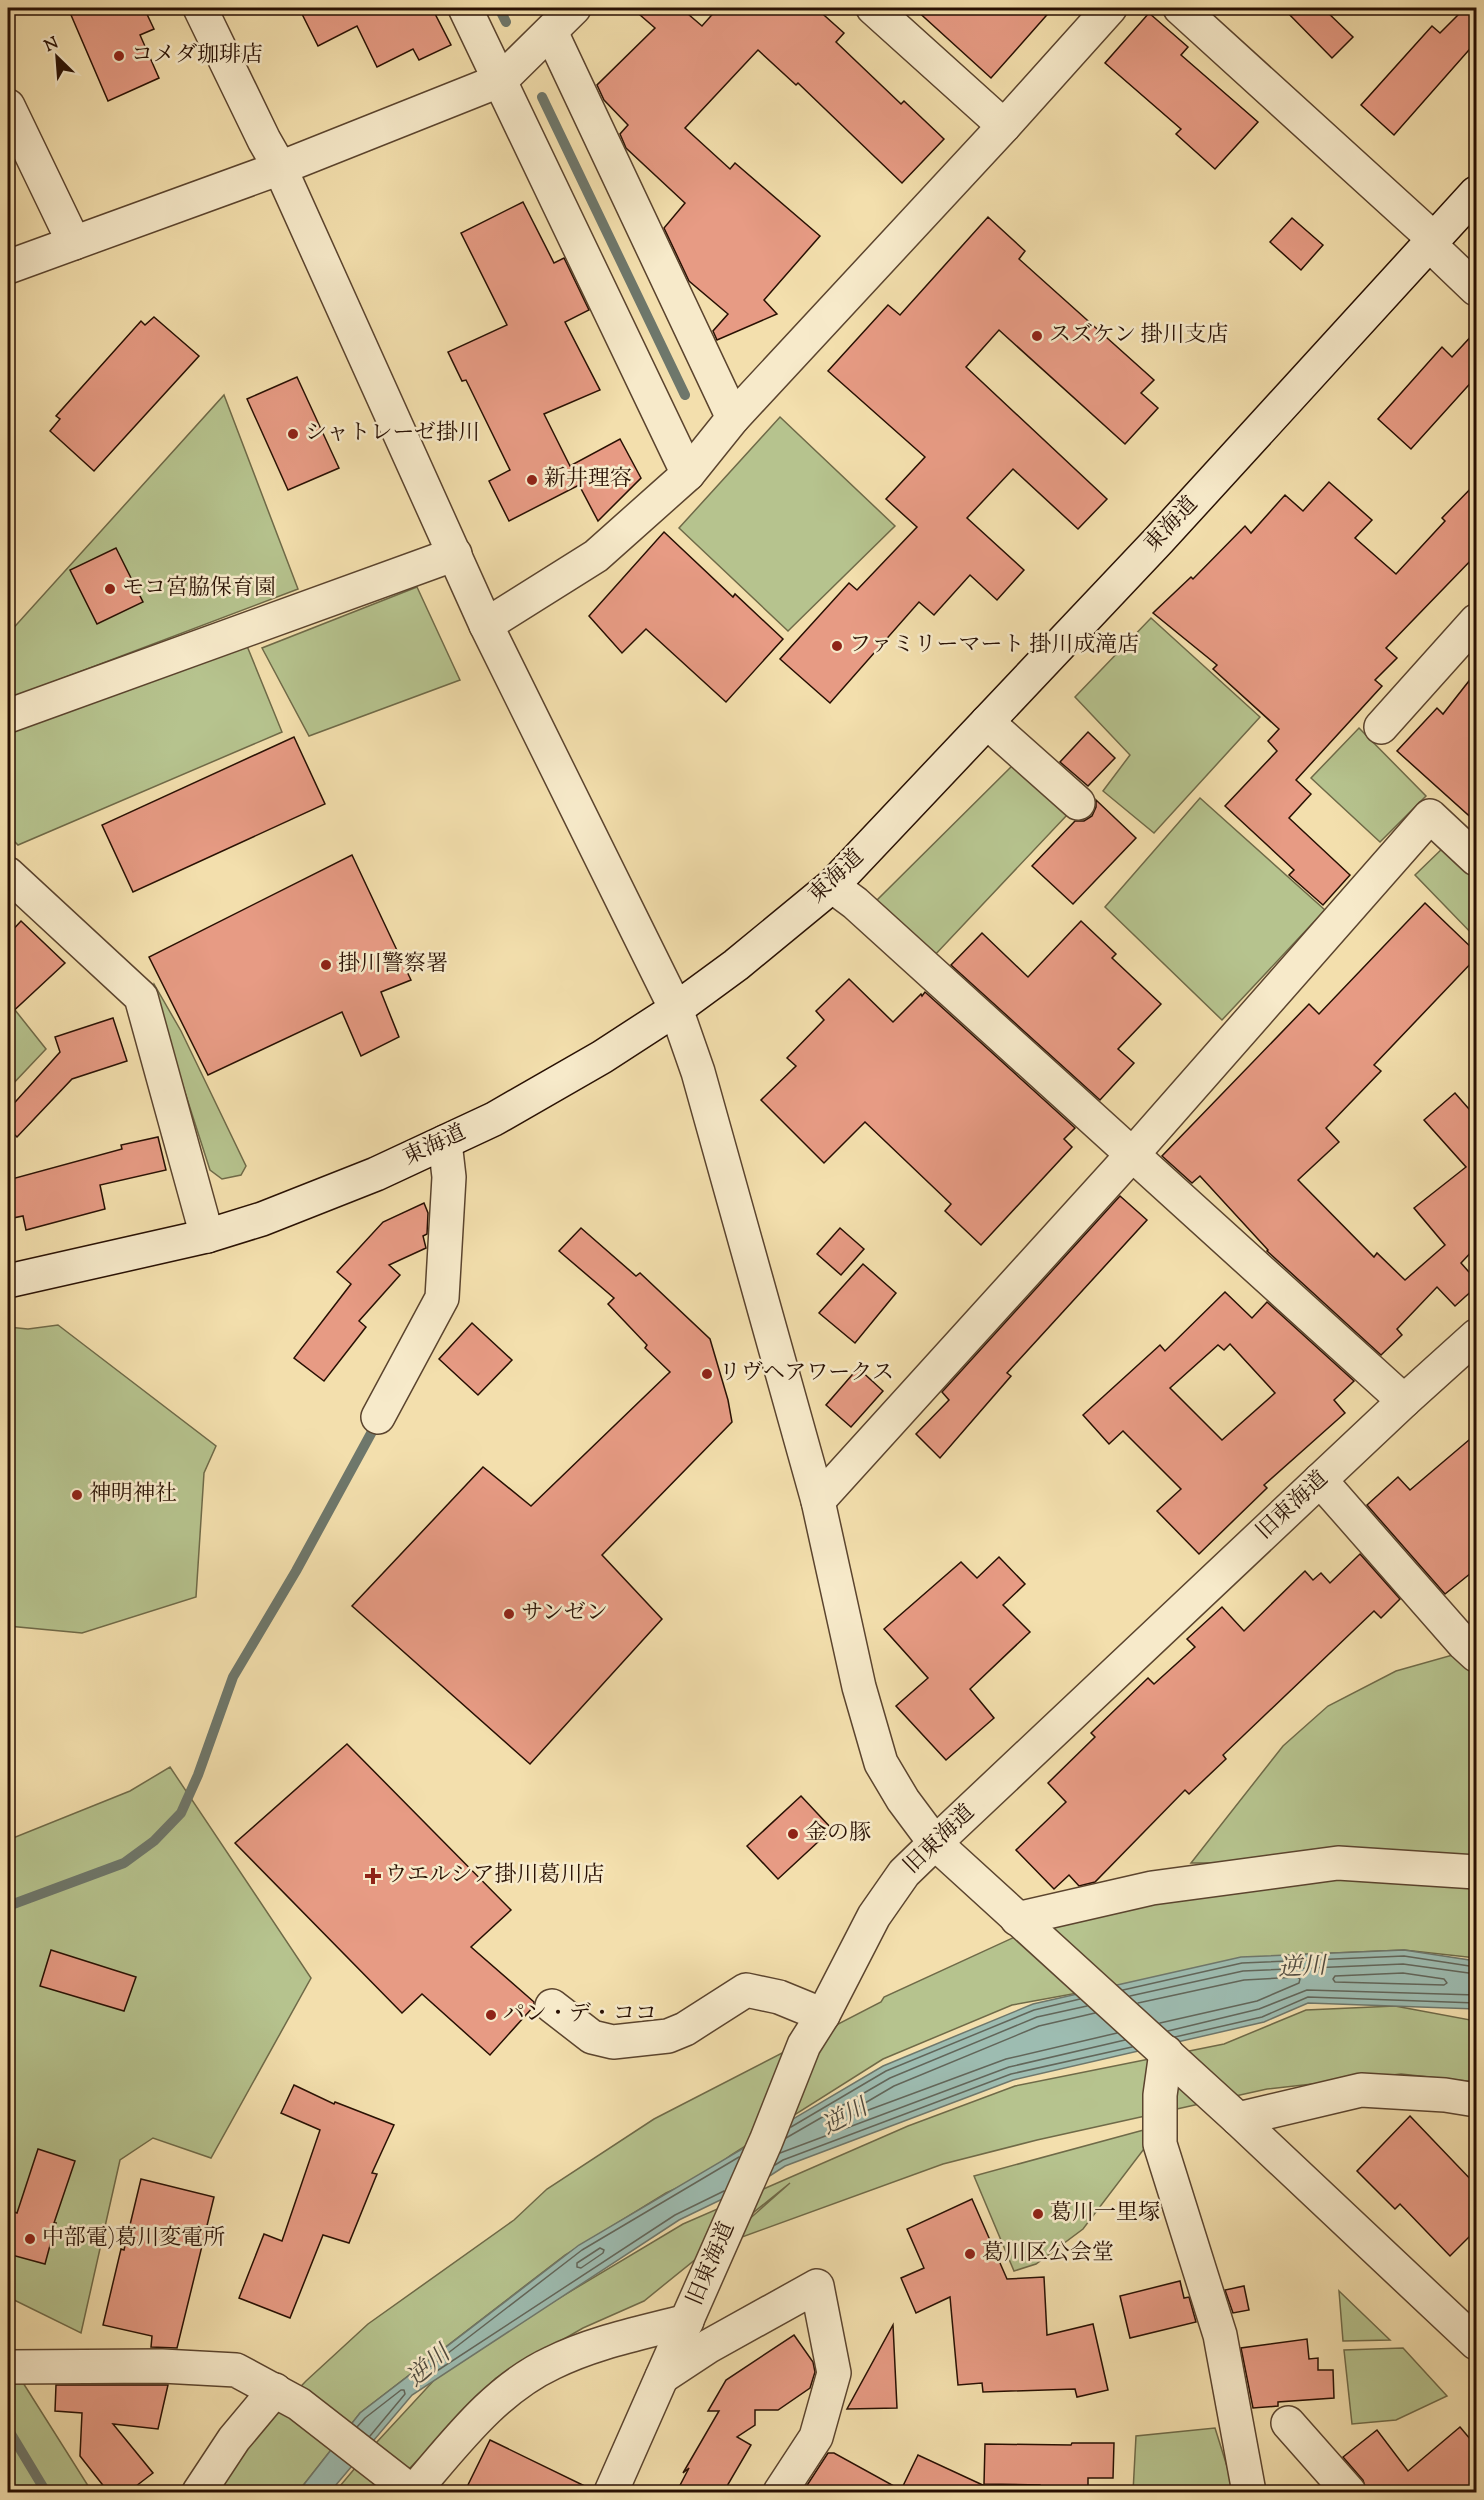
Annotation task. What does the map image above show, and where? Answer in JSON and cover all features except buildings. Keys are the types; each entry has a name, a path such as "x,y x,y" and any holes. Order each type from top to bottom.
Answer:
{"street":[{"path":"200,8 280,168 486,625 676,1009 698,1072 818,1501 859,1688 881,1763 903,1800 935,1843 1166,2052 1476,2343"},
{"path":"465,8 688,474"},
{"path":"8,267 280,168 501,80 574,8"},
{"path":"873,8 1004,126"},
{"path":"486,625 596,556 688,474 733,418 1004,126 1110,8"},
{"path":"1180,8 1432,242 1476,289"},
{"path":"551,32 733,418"},
{"path":"8,106 74,243"},
{"name":"東海道","path":"8,1281 207,1236 262,1219 376,1174 494,1119 602,1056 676,1009 736,965 832,886 1165,533 1476,193"},
{"path":"8,716 455,554"},
{"path":"1381,727 1476,621"},
{"path":"987,722 1078,803"},
{"path":"818,1501 1131,1156 1430,816 1476,859"},
{"path":"8,874 141,997 207,1236"},
{"path":"832,886 855,903 1131,1156 1404,1401"},
{"path":"378,1417 442,1298 449,1177 445,1142"},
{"name":"旧東海道","path":"611,2493 804,2045 823,2016 874,1916 904,1873 1404,1401 1476,1336"},
{"path":"1320,1480 1464,1644 1476,1654"},
{"path":"1017,1919 1152,1888 1338,1863 1476,1872"},
{"path":"552,2006 592,2037 613,2042 668,2036 685,2029 746,1990 780,1997 823,2016"},
{"path":"1166,2052 1160,2095 1160,2144 1220,2335 1249,2493"},
{"path":"1238,2119 1361,2090 1445,2095 1476,2100"},
{"path":"662,2377 709,2346 818,2286 834,2373 816,2437 780,2493"},
{"path":"8,2367 162,2366 236,2370 287,2397 407,2489 512,2387 552,2363 591,2348 687,2321"},
{"path":"198,2493 234,2439 287,2397"},
{"path":"1288,2423 1349,2493"}],"green space":[{"path":"224,395 298,589 8,699 8,634"},
{"path":"780,417 895,526 788,631 679,528"},
{"path":"417,587 460,680 309,736 262,648"},
{"path":"1151,618 1260,717 1154,833 1103,791 1130,755 1075,697"},
{"path":"247,646 282,732 18,845 8,835 8,721"},
{"path":"1359,728 1426,796 1380,842 1311,778"},
{"path":"1015,763 1067,815 932,958 871,906"},
{"path":"1200,798 1325,910 1222,1020 1105,907"},
{"path":"1445,846 1476,878 1476,938 1415,875"},
{"path":"154,984 181,1031 246,1166 241,1175 222,1179 210,1170 152,990"},
{"path":"15,1010 46,1049 8,1089 8,1019"},
{"path":"58,1325 216,1446 204,1473 196,1597 82,1633 8,1626 8,1327 28,1329"},
{"path":"1456,1654 1476,1667 1476,1863 1191,1863 1283,1746 1328,1706 1396,1671"},
{"path":"170,1767 311,1978 211,2158 153,2138 120,2160 81,2333 8,2297 8,1840 130,1791"},
{"path":"1224,1879 1476,1879 1476,1958 1404,1950 1286,1955 1012,2005 883,2059 731,2155 701,2177 666,2193 565,2255 360,2413 298,2492 213,2492 250,2439 306,2381 368,2324 514,2220 547,2189 654,2119 881,2002 884,1997 1091,1902"},
{"path":"1395,2006 1476,2021 1476,2082 1401,2074 1267,2089 1037,2140 943,2164 720,2245 790,2183 644,2301 583,2328 496,2378 387,2492 335,2492 376,2443 449,2364 683,2224 908,2126 1015,2086 1224,2044 1306,2010"},
{"path":"1151,2128 1150,2141 1083,2229 1036,2264 1014,2271 974,2176"},
{"path":"1339,2291 1390,2340 1343,2341"},
{"path":"1403,2348 1447,2396 1396,2420 1352,2424 1344,2350"},
{"path":"8,2359 92,2492 8,2492"},
{"path":"1215,2428 1235,2492 1133,2492 1136,2436"}],"water":[{"name":"逆川","path":"1404,1950 1476,1961 1476,2009 1308,2003 1264,2022 1013,2080 785,2166 768,2177 679,2220 412,2395 330,2492 298,2492 360,2413 579,2245 883,2066 1033,2004 1241,1957"}],"waterway":[{"path":"499,8 506,22"},
{"path":"542,97 685,395"},
{"path":"8,1906 124,1863 154,1841 181,1813 198,1775 233,1677 296,1571 374,1428"},
{"path":"8,2429 46,2492"}],"place":[{"name":"コメダ珈琲店","path":"119,56"},
{"name":"スズケン 掛川支店","path":"1037,336"},
{"name":"シャトレーゼ掛川","path":"293,434"},
{"name":"新井理容","path":"532,480"},
{"name":"モコ宮脇保育園","path":"110,589"},
{"name":"ファミリーマート 掛川成滝店","path":"837,646"},
{"name":"掛川警察署","path":"326,965"},
{"name":"リヴヘアワークス","path":"707,1374"},
{"name":"神明神社","path":"77,1495"},
{"name":"サンゼン","path":"509,1614"},
{"name":"金の豚","path":"793,1834"},
{"name":"ウエルシア掛川葛川店","path":"373,1876"},
{"name":"パン・デ・ココ","path":"491,2015"},
{"name":"葛川一里塚","path":"1038,2214"},
{"name":"中部電)葛川変電所","path":"30,2239"},
{"name":"葛川区公会堂","path":"970,2254"}]}
